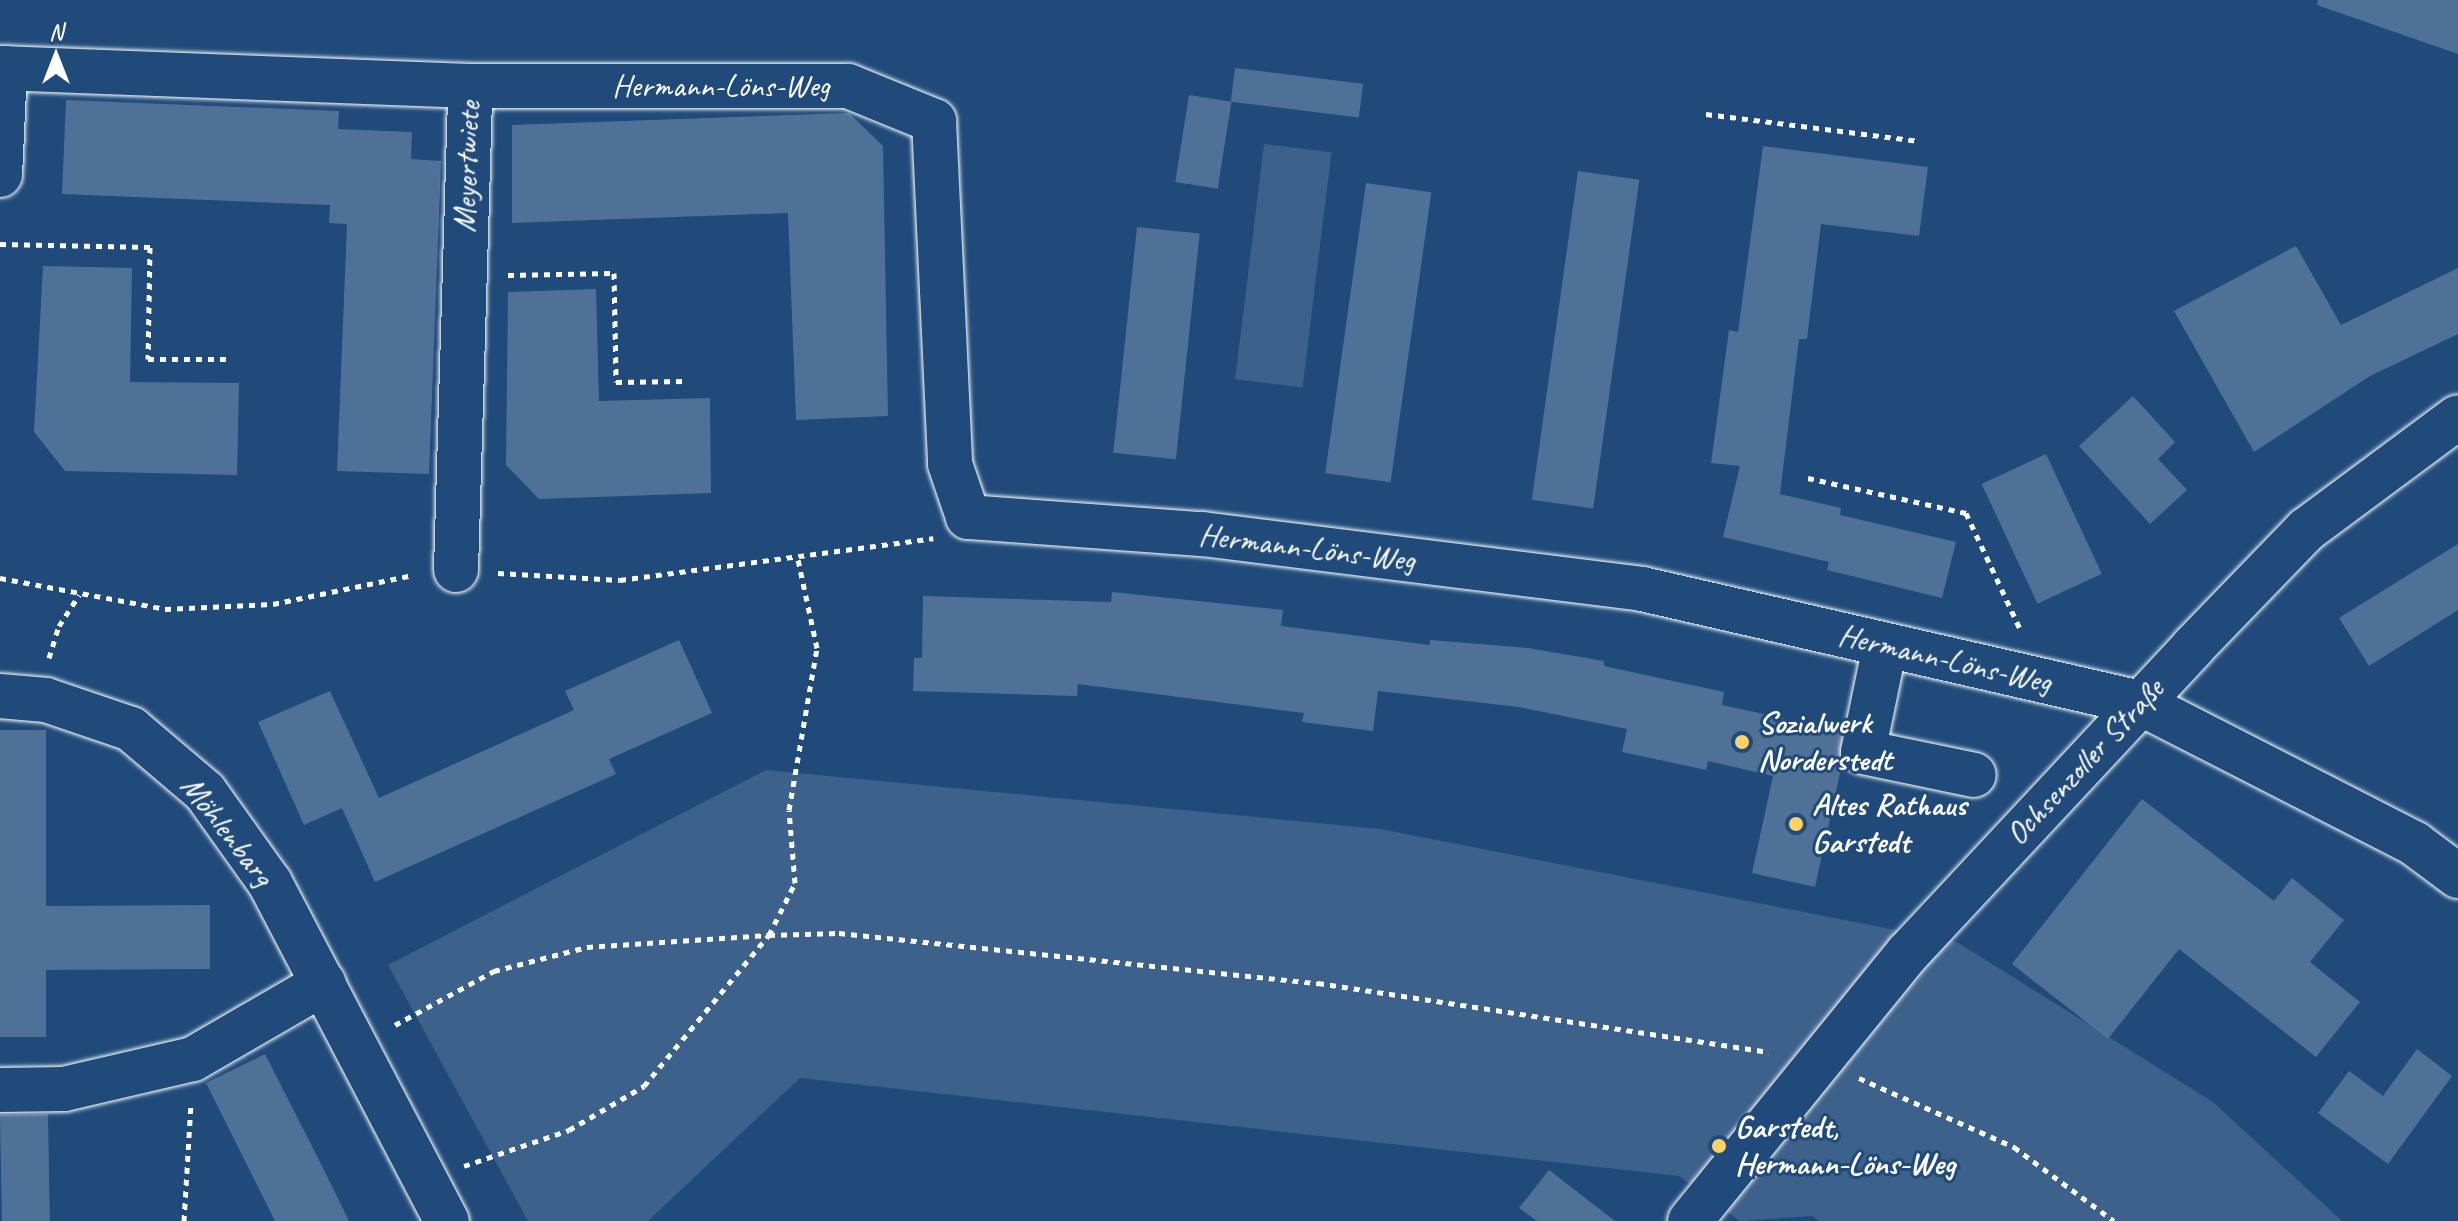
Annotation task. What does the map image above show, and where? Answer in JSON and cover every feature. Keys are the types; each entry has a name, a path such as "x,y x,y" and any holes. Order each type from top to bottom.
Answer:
{"street":[{"name":"Meyertwiete","path":"0,175 2,68 470,86 456,570"},
{"name":"Hermann-Löns-Weg","path":"470,86 848,86 934,121 950,464 968,517 1202,534 1642,589 2140,703 2415,844 2458,876"},
{"name":"Ochsenzoller Straße","path":"1690,1221 1908,953 2140,703 2306,530 2458,417"},
{"path":"1885,646 1863,752 1974,775"},
{"name":"Möhlenbarg","path":"0,696 46,700 131,729 205,792 270,883 447,1221"},
{"path":"0,1090 64,1089 193,1059 324,983"}],"path":[{"path":"1706,114 1919,141"},
{"path":"0,244 150,247 148,359 232,359"},
{"path":"463,276 614,273 616,382 686,381"},
{"path":"1808,478 1966,513 2045,683"},
{"path":"426,1180 569,1130 644,1086 769,935 795,883 789,810 817,648 797,555"},
{"path":"46,700 47,664 59,626 79,595"},
{"path":"355,1047 494,971 587,947 839,933 1318,983 1819,1060 2014,1147 2114,1221"},
{"path":"184,1221 193,1059"}],"shaded area":[{"path":"1264,144 1331,152 1303,388 1235,379"},
{"path":"766,770 1380,829 1957,942 2213,1102 2342,1221 1819,1221 1812,1216 1740,1221 1679,1176 800,1078 648,1221 528,1221 388,965"}],"building":[{"path":"2318,0 2458,0 2458,54 2317,5"},
{"path":"1235,68 1363,84 1359,117 1231,102"},
{"path":"1189,95 1231,102 1218,189 1175,182"},
{"path":"66,100 339,111 338,129 412,132 411,159 441,161 429,474 337,471 347,224 329,223 330,205 62,194"},
{"path":"849,113 883,146 888,416 796,420 788,213 512,223 512,125"},
{"path":"1763,146 1928,167 1919,236 1821,224 1807,339 1799,339 1780,494 1841,508 1840,515 1956,542 1942,598 1827,570 1829,562 1723,537 1740,466 1711,463 1729,330 1738,332"},
{"path":"1578,171 1639,180 1593,508 1532,500"},
{"path":"1366,183 1431,192 1391,482 1325,473"},
{"path":"1137,227 1200,234 1176,459 1113,453"},
{"path":"2296,246 2341,325 2458,268 2458,334 2370,376 2254,452 2174,311"},
{"path":"43,266 132,268 130,382 239,383 237,475 65,471 34,432"},
{"path":"596,289 599,401 710,398 711,493 539,499 506,465 508,292"},
{"path":"2133,396 2175,442 2158,459 2187,490 2150,524 2079,446"},
{"path":"2046,454 2102,574 2037,604 1982,484"},
{"path":"2458,544 2458,610 2369,666 2339,618"},
{"path":"1112,592 1283,610 1281,626 1430,645 1430,640 1528,648 1604,661 1604,666 1724,692 1722,705 1842,731 1842,764 1815,887 1752,873 1773,776 1708,761 1706,770 1622,752 1627,729 1519,707 1378,691 1373,731 1302,722 1304,713 1078,684 1077,696 913,691 914,658 922,658 923,596 1111,602"},
{"path":"679,640 712,713 609,759 616,774 375,882 342,808 304,825 258,722 330,691 379,798 574,710 565,691"},
{"path":"0,730 46,730 46,906 210,905 210,969 46,970 46,1037 0,1037"},
{"path":"2142,799 2274,901 2292,878 2344,920 2310,962 2360,1002 2316,1057 2179,949 2108,1039 2012,964"},
{"path":"2417,1049 2452,1076 2388,1164 2318,1113 2349,1071 2383,1096"},
{"path":"265,1054 349,1221 275,1221 206,1083"},
{"path":"48,1114 50,1221 2,1221 0,1115"},
{"path":"1549,1170 1615,1221 1537,1221 1519,1208"}],"place":[{"name":"Sozialwerk Norderstedt","path":"1742,742"},
{"name":"Altes Rathaus Garstedt","path":"1796,824"},
{"name":"Garstedt, Hermann-Löns-Weg","path":"1719,1146"}]}
